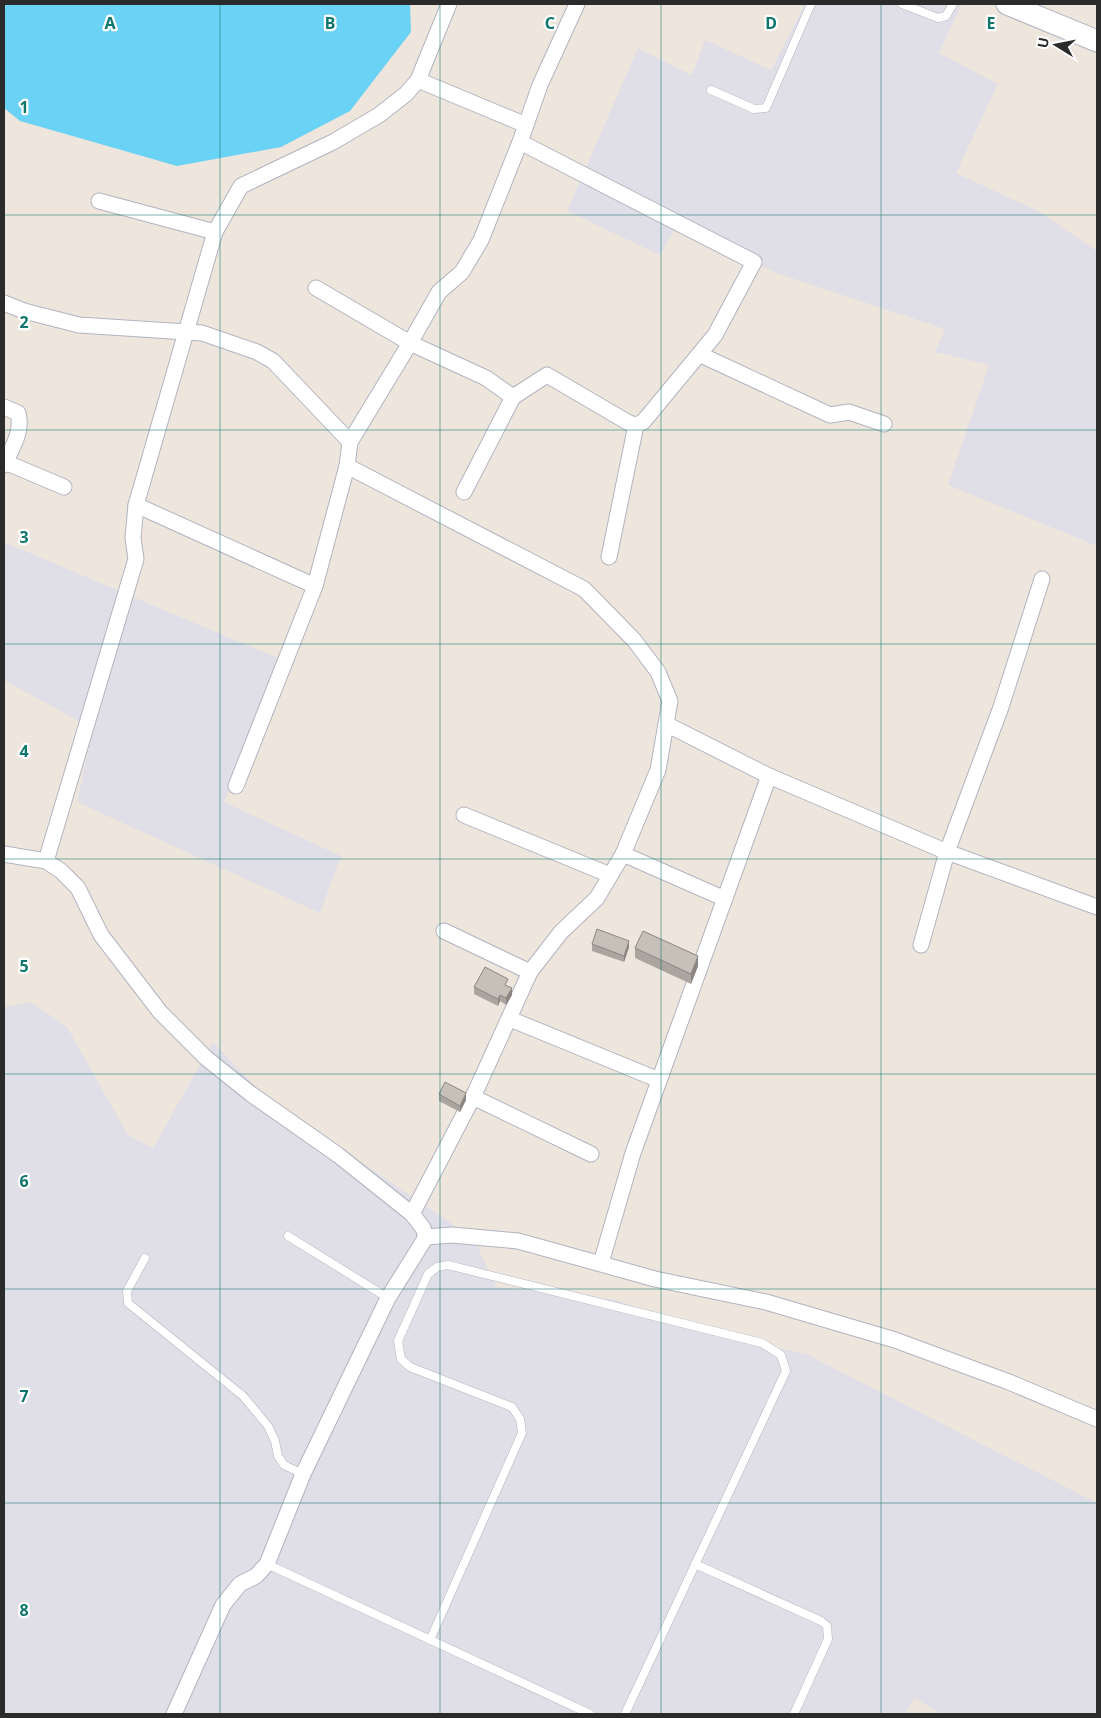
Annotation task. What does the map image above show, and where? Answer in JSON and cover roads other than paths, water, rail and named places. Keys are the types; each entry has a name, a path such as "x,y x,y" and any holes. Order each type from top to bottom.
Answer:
{"street":[{"path":"46,862 136,558 133,538 136,505 215,232 241,186 333,142 379,116 406,94 418,80 449,4"},
{"path":"236,786 316,586 347,466 350,442 439,292 462,272 481,240 540,86 577,4"},
{"path":"1007,4 1097,41"},
{"path":"418,80 526,124"},
{"path":"464,492 513,397 547,375 629,423 636,425 643,422 715,335 754,262 520,142"},
{"path":"99,201 215,232"},
{"path":"316,288 410,343 486,378 513,397"},
{"path":"4,303 24,311 79,325 202,333 257,352 273,361 350,442"},
{"path":"700,355 830,415 849,412 884,424"},
{"path":"4,406 18,413 21,422 20,431 4,464 64,487"},
{"path":"609,557 636,425"},
{"path":"347,466 584,588 634,640 658,672 670,700 658,770 623,854 597,898 561,932 530,972 473,1097 412,1214"},
{"path":"136,505 316,586"},
{"path":"920,945 947,852 1001,707 1042,579"},
{"path":"666,724 769,776 947,852 1097,907"},
{"path":"601,1263 633,1154 769,776"},
{"path":"464,815 610,875"},
{"path":"4,854 46,862 61,871 78,888 101,936 160,1012 206,1058 338,1155 412,1214 423,1228 426,1237"},
{"path":"623,854 725,899"},
{"path":"444,931 530,972"},
{"path":"510,1019 659,1080"},
{"path":"473,1097 592,1154"},
{"path":"426,1237 452,1235 518,1241 655,1278 766,1302 895,1340 1008,1382 1097,1419"},
{"path":"174,1714 222,1605 240,1584 256,1576 267,1564 303,1474 388,1298 426,1237"}],"lane":[{"path":"711,90 754,109 766,108 811,4"},
{"path":"902,4 938,18 946,16 953,4"},
{"path":"288,1236 388,1298"},
{"path":"145,1258 127,1291 128,1303 243,1396 268,1426 276,1441 278,1456 284,1465 303,1474"},
{"path":"430,1640 522,1433 520,1419 512,1407 410,1367 401,1359 398,1341 428,1274 437,1267 448,1265 762,1343 781,1355 786,1371 625,1714"},
{"path":"267,1564 590,1714"},
{"path":"695,1564 822,1621 828,1626 828,1639 794,1714"}],"water":[{"path":"4,4 410,4 411,32 350,111 281,147 177,166 20,121 4,108"}]}
